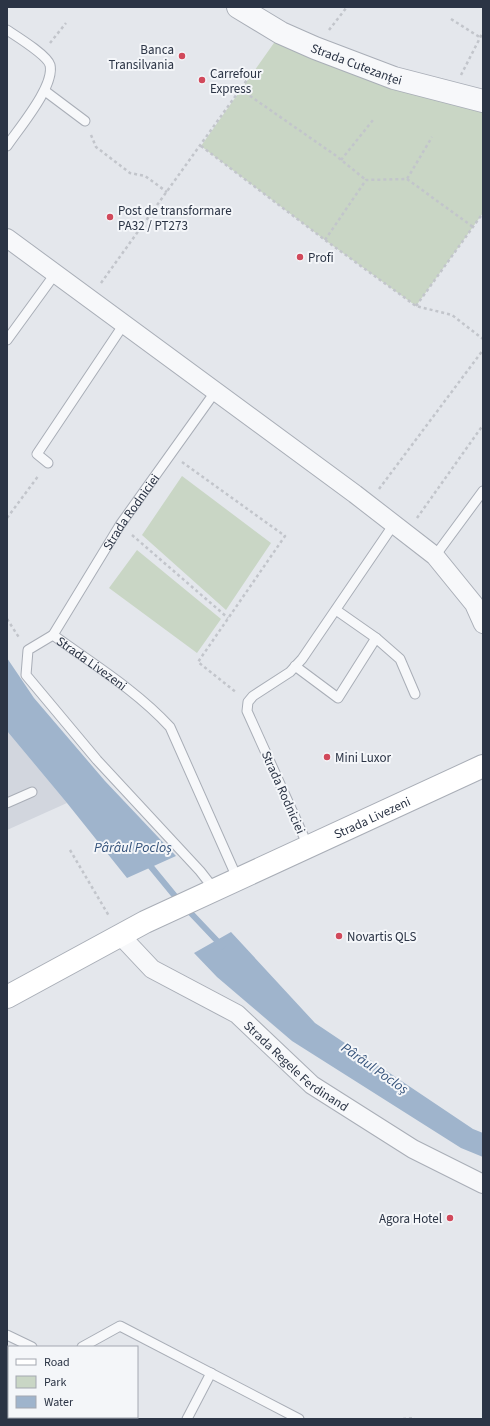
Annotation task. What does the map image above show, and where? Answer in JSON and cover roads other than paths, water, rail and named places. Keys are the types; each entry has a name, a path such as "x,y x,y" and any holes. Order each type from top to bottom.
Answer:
{"main road":[{"name":"Strada Livezeni","path":"7,997 145,922 483,766"}],"street":[{"name":"Strada Cutezanței","path":"238,7 288,36 314,48 394,78 483,101"},
{"path":"7,238 362,499 435,556 474,604 483,624"},
{"name":"Strada Regele Ferdinand","path":"120,935 152,968 237,1014 312,1085 413,1149 483,1184"}],"lane":[{"path":"7,30 42,55 50,64 50,77 45,91 7,146"},
{"path":"45,91 85,121"},
{"path":"7,340 55,274"},
{"path":"48,463 37,454 124,324"},
{"name":"Strada Rodniciei","path":"53,635 120,525 215,392"},
{"path":"435,556 483,491"},
{"path":"376,638 338,698 295,666 302,660 394,524"},
{"path":"336,610 376,638 400,660 415,694"},
{"name":"Strada Livezeni","path":"214,891 200,871 97,760 26,675 28,650 53,635 154,710 170,727 238,880"},
{"name":"Strada Rodniciei","path":"295,666 290,672 253,696 248,702 247,711 308,847"},
{"path":"7,803 32,792"},
{"path":"84,1346 120,1326 211,1372 289,1417 299,1419"},
{"path":"7,1334 30,1346"},
{"path":"187,1419 211,1372"}],"water":[{"name":"Pârâul Pocloș","path":"7,658 34,698 105,781 176,856 127,878 7,731"},
{"path":"231,932 315,1023 473,1129 483,1133 483,1157 461,1148 292,1041 217,977 194,953"}],"waterway":[{"name":"Pârâul Pocloș","path":"147,862 179,901"},
{"name":"Pârâul Pocloș","path":"186,908 222,946"}],"place":[{"name":"Banca Transilvania","path":"182,56"},
{"name":"Carrefour Express","path":"202,80"},
{"name":"Post de transformare PA32 / PT273","path":"110,217"},
{"name":"Profi","path":"300,257"},
{"name":"Mini Luxor","path":"327,757"},
{"name":"Novartis QLS","path":"339,936"},
{"name":"Agora Hotel","path":"450,1218"}]}
